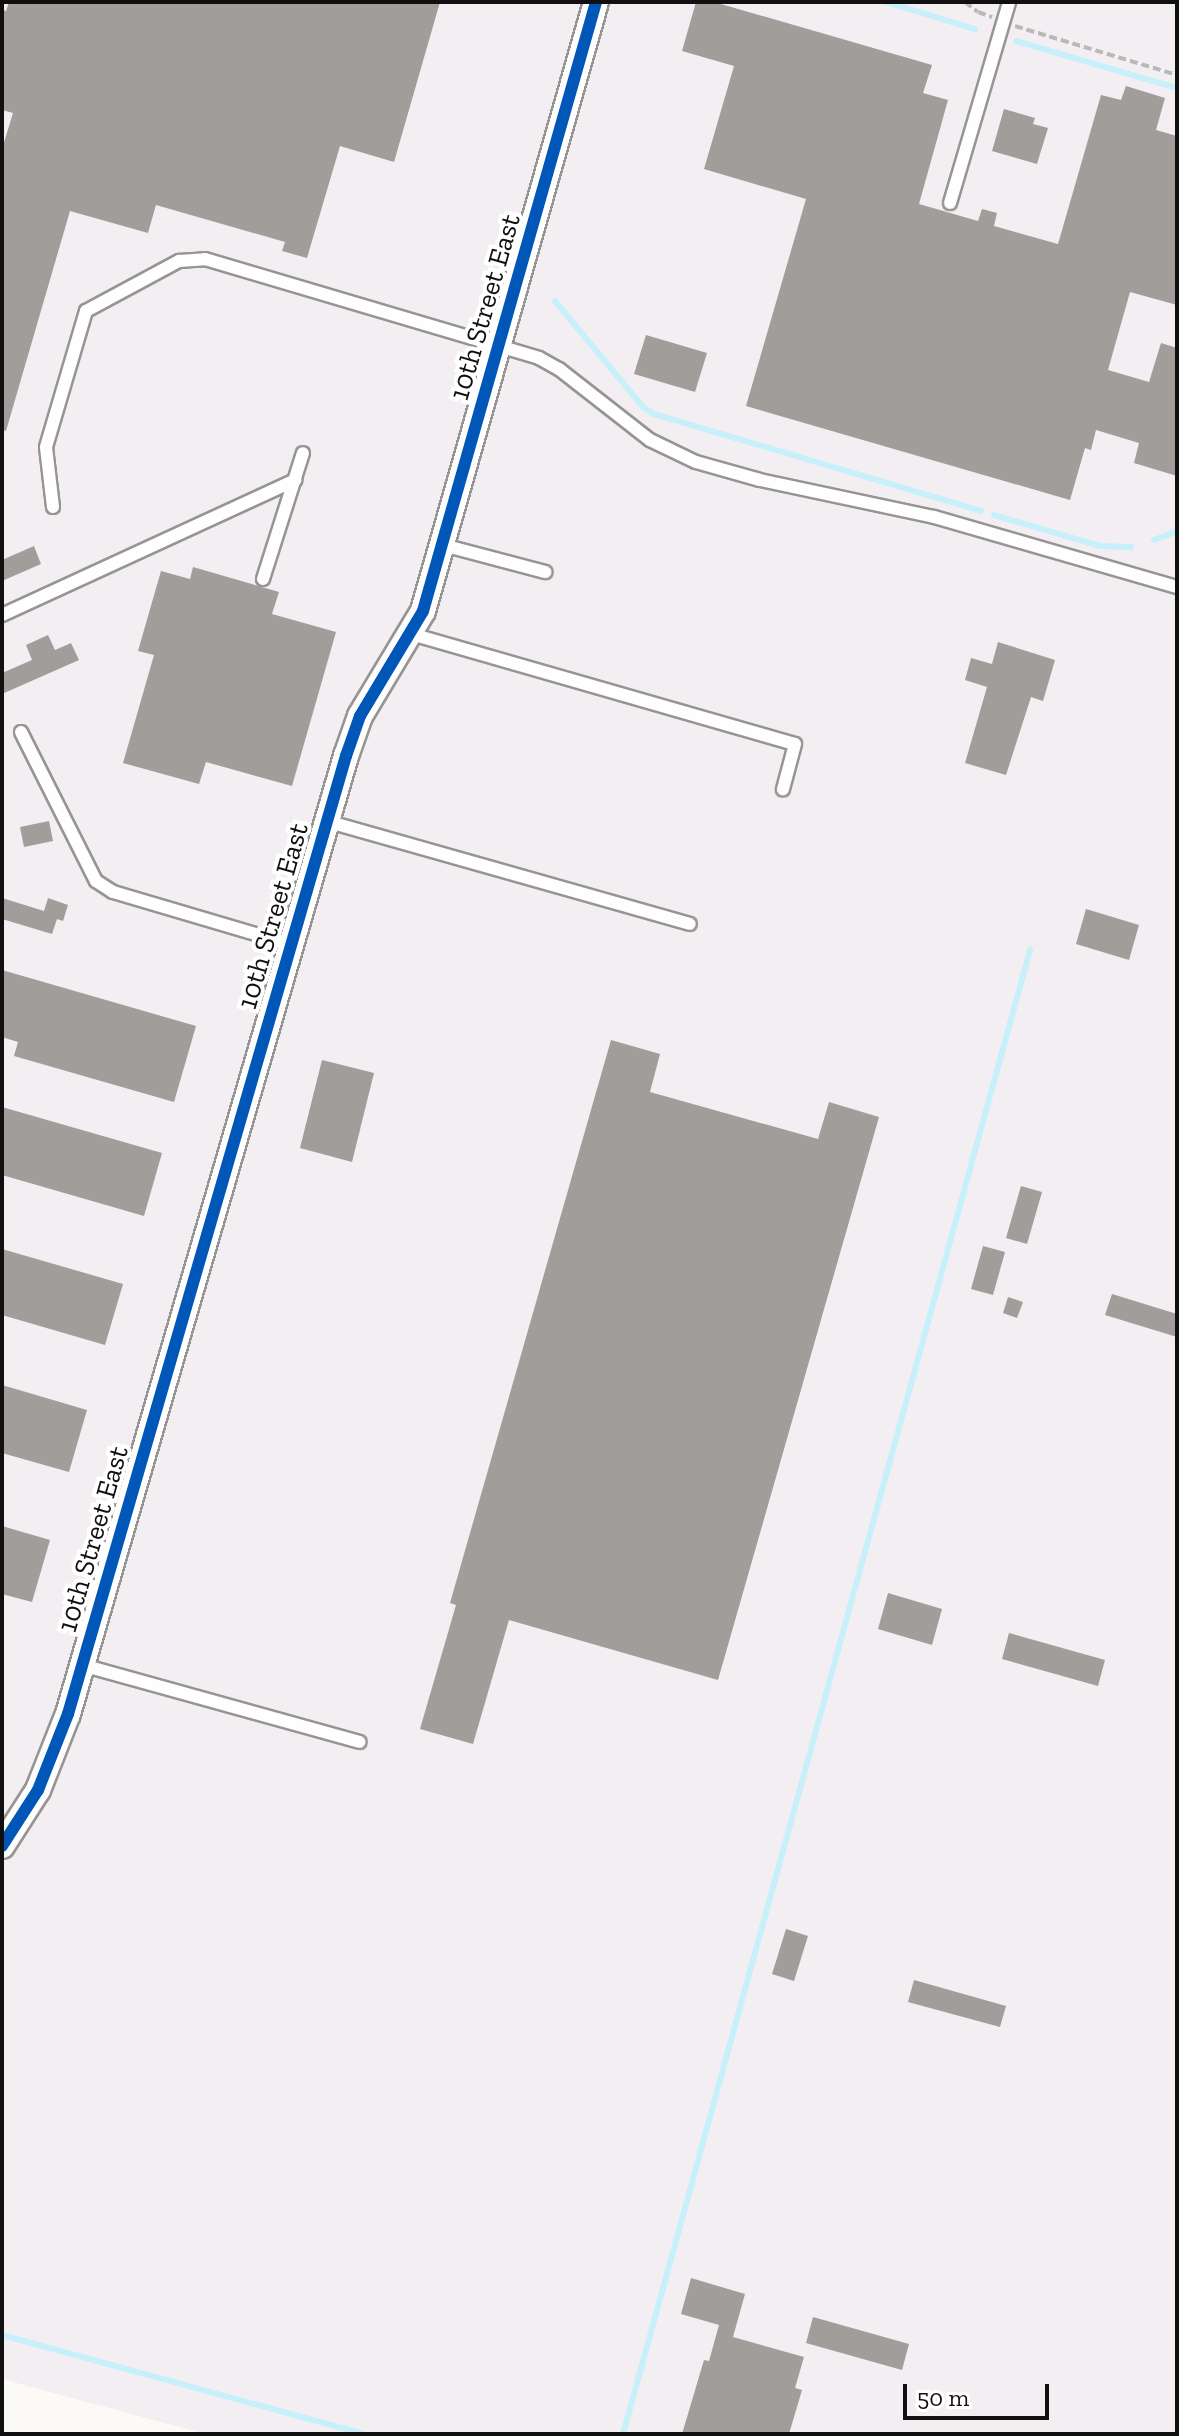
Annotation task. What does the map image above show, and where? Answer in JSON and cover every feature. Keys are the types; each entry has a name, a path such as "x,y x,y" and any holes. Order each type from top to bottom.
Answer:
{"street":[{"name":"10th Street East","path":"2,1846 20,1823 54,1756 326,821 360,716 423,611 596,2"}],"lane":[{"path":"950,203 1009,2"},
{"path":"53,507 46,447 86,311 179,261 205,259 539,358 559,369 650,440 696,462 760,480 934,517 1177,587"},
{"path":"263,579 303,453"},
{"path":"2,615 295,480"},
{"path":"443,545 545,572"},
{"path":"411,634 795,744 783,789"},
{"path":"21,732 96,881 113,892 290,944"},
{"path":"326,821 690,924"},
{"path":"82,1665 359,1742"}],"path":[{"path":"965,2 978,12 1003,21 1177,75"}],"shaded area":[{"path":"2,2 1177,2 1177,2434 205,2434 2,2379"}],"building":[{"path":"9,2 440,2 394,162 340,146 307,258 282,251 285,242 156,205 148,233 70,211 6,431 2,430 2,149 13,113 2,110 2,10 6,11"},
{"path":"696,2 714,2 932,65 923,93 948,100 919,204 978,221 982,209 997,213 994,226 1058,244 1101,95 1121,100 1126,86 1165,98 1156,130 1177,136 1177,305 1130,292 1108,370 1149,382 1161,343 1177,348 1177,476 1134,463 1139,443 1096,430 1091,450 1085,448 1070,500 746,406 806,199 704,169 734,66 682,51"},
{"path":"1004,109 1035,118 1033,124 1048,128 1037,164 992,151"},
{"path":"646,335 707,353 695,392 634,374"},
{"path":"34,546 41,564 2,581 2,560"},
{"path":"193,567 279,592 272,614 336,632 292,786 206,762 199,784 123,763 154,655 138,651 161,571 190,579"},
{"path":"48,635 55,650 71,643 79,660 2,694 2,673 32,660 26,645"},
{"path":"998,642 1055,660 1043,701 1031,697 1006,775 965,763 987,687 965,680 971,658 992,664"},
{"path":"49,821 53,841 24,847 20,827"},
{"path":"2,898 44,911 48,898 68,905 63,921 57,919 52,934 2,919"},
{"path":"1086,909 1139,925 1129,960 1076,944"},
{"path":"2,970 196,1026 174,1102 14,1056 18,1042 2,1037"},
{"path":"611,1040 660,1054 650,1092 818,1139 829,1102 879,1117 718,1680 509,1620 473,1744 420,1729 456,1605 450,1603"},
{"path":"322,1060 374,1073 352,1162 300,1148"},
{"path":"2,1107 162,1153 144,1216 2,1175"},
{"path":"1021,1186 1042,1192 1027,1244 1006,1238"},
{"path":"983,1246 1005,1252 993,1295 971,1289"},
{"path":"2,1249 123,1284 105,1345 2,1315"},
{"path":"1112,1294 1177,1314 1177,1337 1105,1315"},
{"path":"1008,1297 1023,1302 1017,1318 1003,1313"},
{"path":"2,1385 87,1410 69,1472 2,1453"},
{"path":"2,1526 50,1540 32,1602 2,1594"},
{"path":"888,1593 942,1609 932,1645 878,1629"},
{"path":"1009,1633 1105,1660 1098,1686 1002,1659"},
{"path":"786,1929 808,1936 794,1981 772,1974"},
{"path":"914,1980 1006,2006 1000,2027 908,2002"},
{"path":"691,2278 745,2294 733,2337 804,2357 795,2388 802,2390 789,2434 682,2434 704,2360 709,2361 719,2325 681,2314"},
{"path":"813,2317 909,2344 902,2370 806,2343"}],"waterway":[{"path":"886,2 975,29"},
{"path":"1016,41 1177,88"},
{"path":"555,301 643,407 654,414 981,511"},
{"path":"994,515 1100,546 1131,547"},
{"path":"1154,540 1177,531"},
{"path":"623,2434 1030,950"},
{"path":"2,2335 364,2434"}],"cycle path":[{"path":"2,1846 38,1790 68,1714 346,756 360,716 423,611 596,2"}]}
